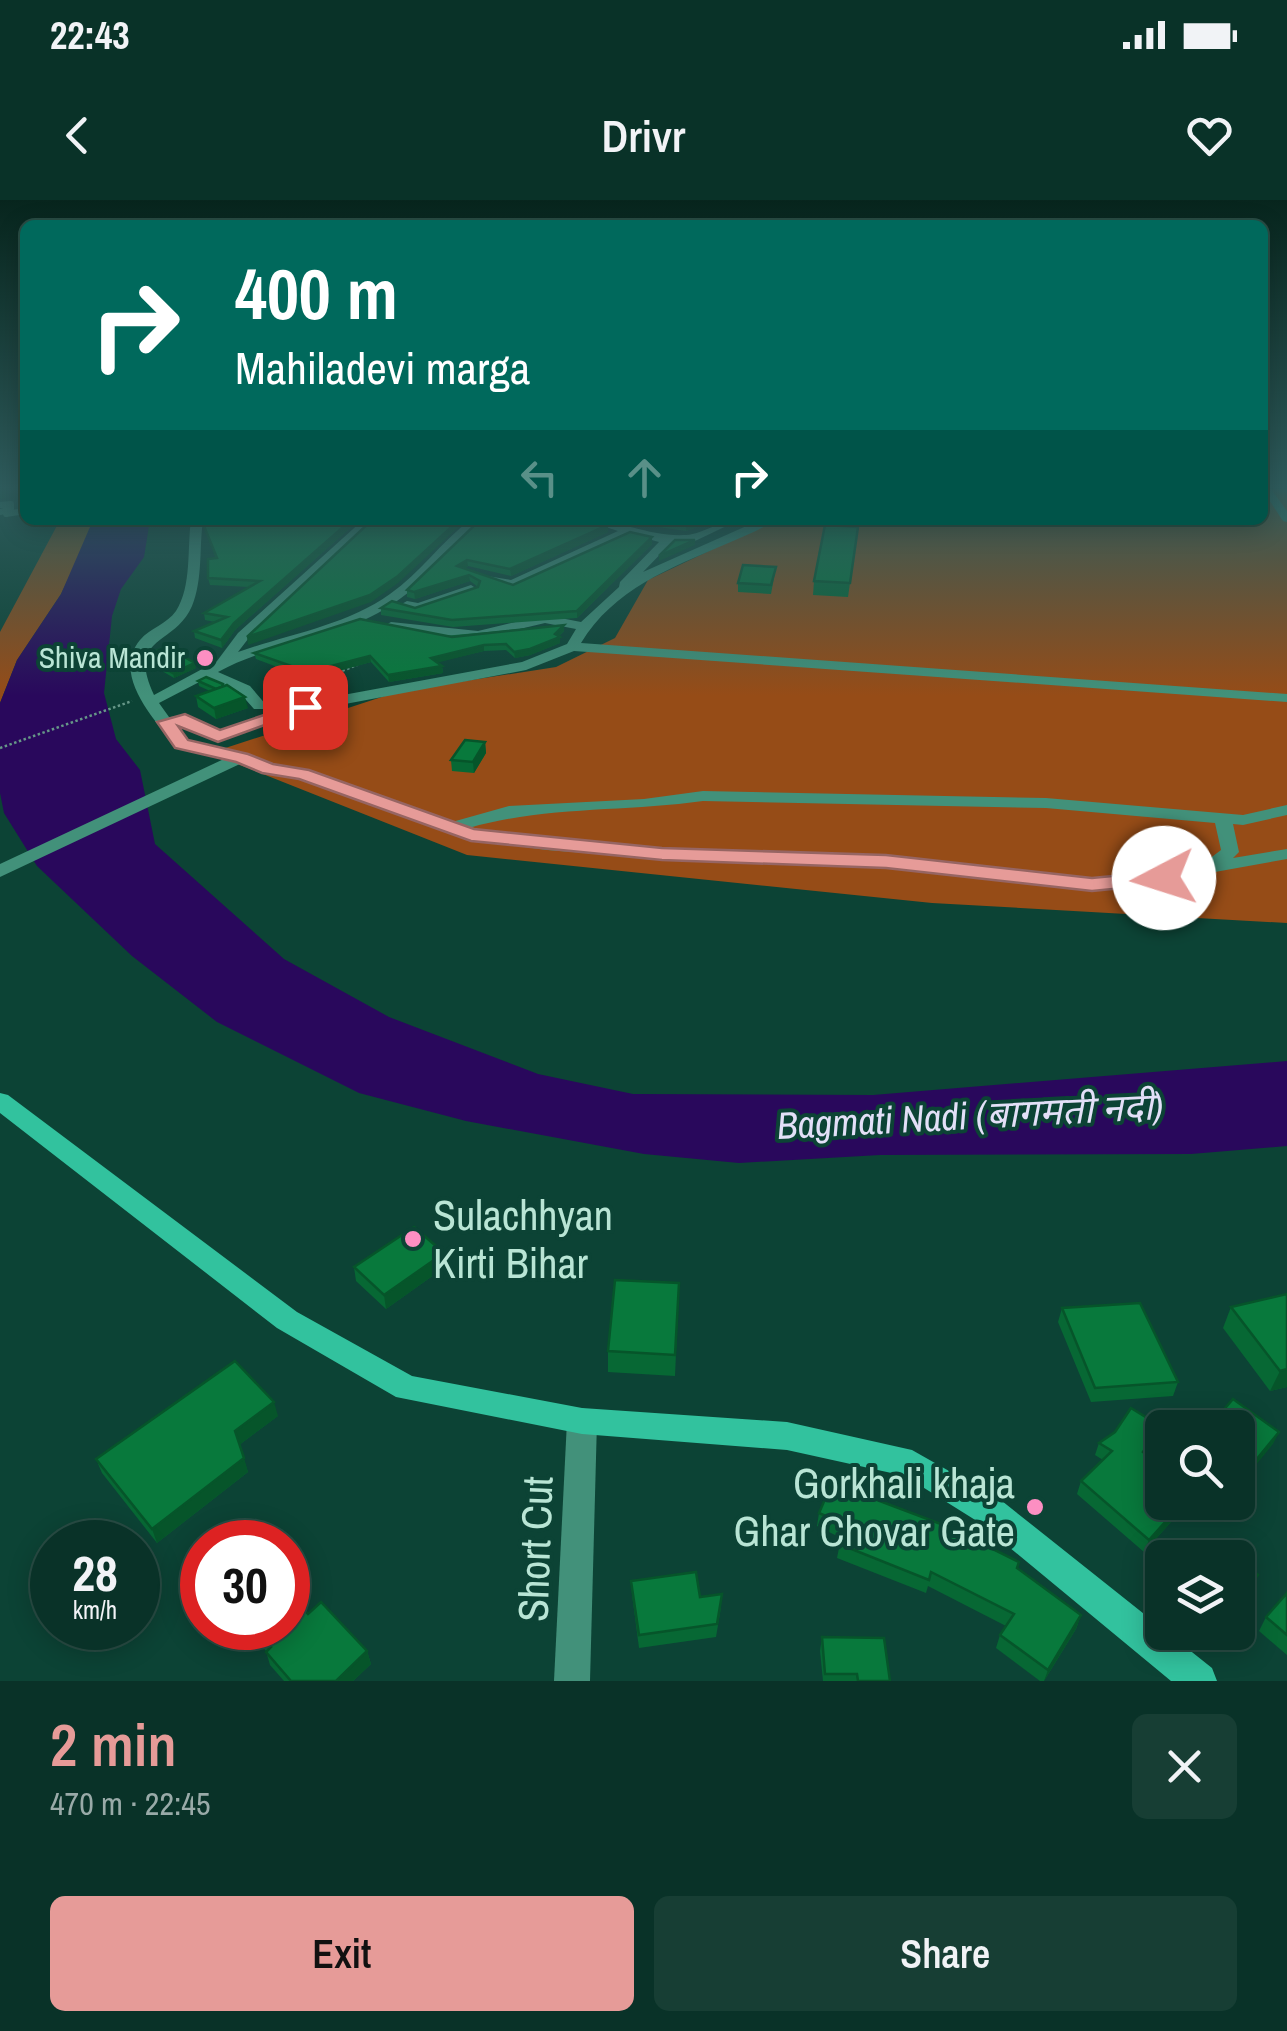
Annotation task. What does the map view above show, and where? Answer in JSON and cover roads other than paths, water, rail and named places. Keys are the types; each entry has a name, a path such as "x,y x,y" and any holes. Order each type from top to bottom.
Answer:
{"main road":[{"path":"0,1101 287,1320 406,1388 582,1421 787,1436 912,1464 991,1512 1199,1681"}],"street":[{"path":"193,558 190,591 183,611 142,645 136,659 148,698 182,744 242,758 268,770 303,774 471,835 662,854 886,861 1092,884 1201,874 1230,852 1223,818"},
{"path":"223,663 243,636 328,558"},
{"path":"148,698 208,674 223,663 359,616 391,600 424,574 436,558"},
{"path":"467,574 512,584 568,558"},
{"path":"572,647 581,626 650,558"},
{"path":"624,585 684,558"},
{"path":"391,600 415,608 472,589"},
{"path":"359,616 402,629 467,634 546,619 581,626"},
{"path":"166,722 185,719 218,736 262,718 526,666 572,647 1287,698"},
{"path":"208,674 240,686 254,695 259,706"},
{"path":"0,871 242,758"},
{"path":"452,828 510,811 644,804 703,796 1046,803 1244,820 1287,810"},
{"path":"1207,868 1287,854"},
{"name":"Short Cut","path":"572,1681 582,1421"}],"water":[{"name":"Bagmati Nadi (बागमती नदी)","path":"77,558 143,558 121,589 112,616 104,693 116,739 140,770 155,844 284,959 389,1017 538,1074 633,1094 873,1095 1287,1061 1287,1146 1191,1154 880,1155 739,1163 644,1154 466,1121 359,1093 217,1022 132,956 37,866 4,813 0,793 0,703 17,660 61,594"}],"place":[{"name":"Shiva Mandir","path":"205,658"},
{"name":"Sulachhyan Kirti Bihar","path":"413,1239"},
{"name":"Gorkhali khaja Ghar Chovar Gate","path":"1035,1507"}]}
